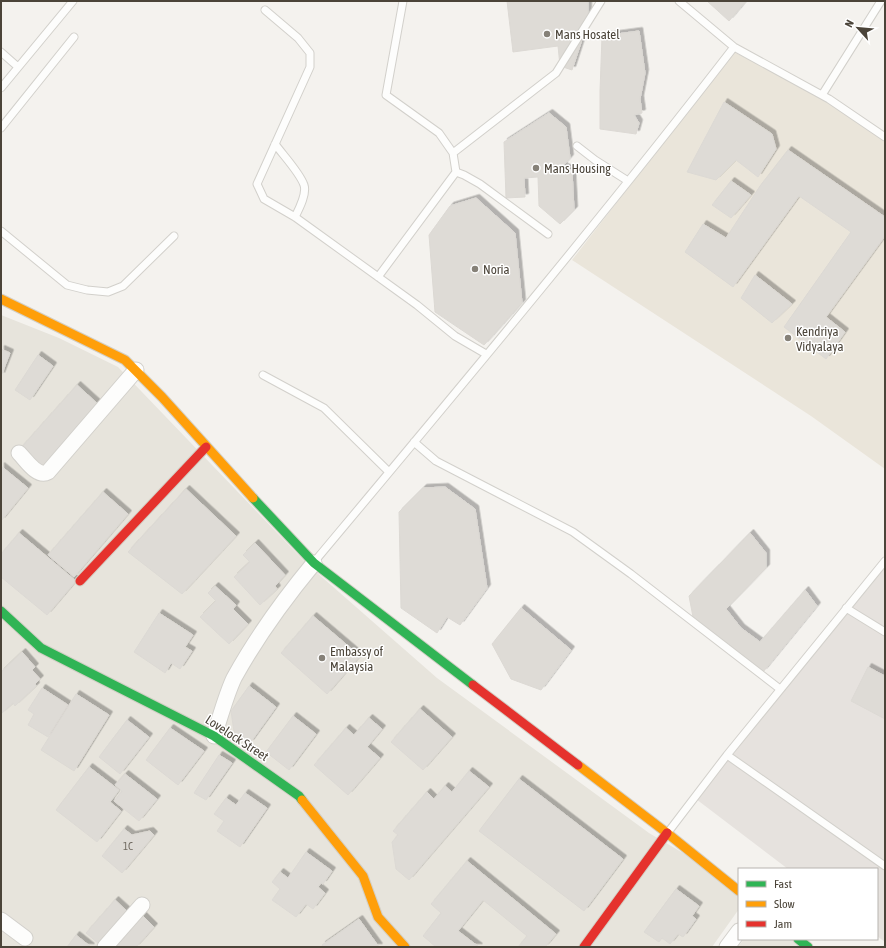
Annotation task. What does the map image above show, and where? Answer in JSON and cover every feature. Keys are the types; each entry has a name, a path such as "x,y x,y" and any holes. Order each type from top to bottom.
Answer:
{"street":[{"path":"1,299 125,360 136,370 314,563 667,833 738,890"},
{"path":"19,453 37,471 42,474 48,472 136,370"},
{"path":"80,581 206,447"},
{"path":"214,736 234,679 261,635 290,593 314,563"},
{"name":"Lovelock Street","path":"1,611 41,648 214,736 299,796 363,876 378,917 405,947"},
{"path":"584,947 667,833"},
{"path":"105,947 142,904"},
{"path":"1,920 25,938"},
{"path":"727,947 738,932"},
{"path":"799,940 808,947"}],"lane":[{"path":"1,88 73,1"},
{"path":"378,278 456,172 453,153 439,133 386,95 403,1"},
{"path":"453,153 556,73 601,1"},
{"path":"679,1 734,47 822,95 885,137"},
{"path":"822,95 880,1"},
{"path":"265,10 298,38 310,53 310,67 257,184 264,199 295,217 417,305 454,336 486,354"},
{"path":"1,128 74,37"},
{"path":"314,563 672,128 734,47"},
{"path":"1,52 18,68"},
{"path":"275,144 295,170 304,186 302,205 295,217"},
{"path":"577,146 595,160 628,181"},
{"path":"456,172 480,184 548,234"},
{"path":"1,231 67,284 87,290 108,292 123,286 174,236"},
{"path":"263,375 324,408 389,472"},
{"path":"414,442 436,461 573,532 637,579 780,689"},
{"path":"667,833 727,755 885,560"},
{"path":"846,608 885,632"},
{"path":"727,755 885,866"}],"shaded area":[{"name":"Kendriya Vidyalaya","path":"734,52 821,97 885,141 885,469 811,416 572,260"},
{"path":"1,315 59,338 118,367 307,564 437,678 649,833 738,885 738,910 712,947 1,947"},
{"path":"885,568 885,942 878,937 878,868 787,868 696,799"},
{"path":"743,940 804,940 811,947 738,947"}],"building":[{"name":"Mans Hosatel","path":"507,1 588,1 588,21 572,70 560,66 558,46 513,52"},
{"path":"707,1 746,1 729,21"},
{"path":"639,31 645,73 640,99 642,113 634,115 639,123 636,134 600,129 602,36"},
{"path":"724,102 772,134 776,149 758,177 736,160 716,180 687,172"},
{"name":"Mans Housing","path":"549,113 566,127 570,158 563,166 572,171 574,210 560,224 539,206 538,177 524,178 525,197 506,198 504,142"},
{"path":"788,150 885,217 885,236 826,317 845,332 826,359 784,327 851,232 799,196 733,287 685,252 703,224 726,238 760,186"},
{"path":"731,181 751,195 731,218 712,205"},
{"name":"Noria","path":"476,198 515,233 522,303 484,345 435,312 429,235 450,206"},
{"path":"755,275 792,304 772,323 741,298"},
{"path":"1,349 10,353 1,376"},
{"path":"38,355 53,366 30,400 15,390"},
{"path":"77,385 99,405 43,470 20,449"},
{"path":"1,466 28,488 1,521"},
{"path":"445,487 475,509 487,588 460,625 447,617 437,633 401,608 399,512 423,488"},
{"path":"186,489 236,536 182,594 128,552"},
{"path":"103,492 128,514 74,577 48,555"},
{"path":"19,533 76,581 47,615 1,577 1,554"},
{"path":"750,533 766,553 766,568 726,609 741,628 760,642 805,590 817,606 763,672 693,617 689,596"},
{"path":"255,543 285,575 275,586 277,589 260,605 234,577 250,562 243,555"},
{"path":"215,586 236,605 233,609 248,624 229,644 200,617 216,601 208,593"},
{"path":"521,608 571,650 541,690 511,679 492,644"},
{"path":"159,613 193,635 185,647 192,651 180,669 171,663 165,673 134,652"},
{"path":"313,616 360,656 327,694 281,653"},
{"path":"22,652 35,667 32,670 40,679 35,684 36,686 15,706 13,703 1,714 1,672"},
{"path":"868,667 885,676 885,719 851,701"},
{"path":"249,686 276,707 250,743 234,732 231,711"},
{"path":"42,688 68,705 48,737 28,725 34,714 28,710"},
{"path":"76,694 109,715 74,771 41,750"},
{"path":"420,709 452,737 423,770 391,742"},
{"path":"293,716 316,734 289,770 266,752"},
{"path":"369,718 382,729 367,747 380,758 348,795 314,765 346,728 354,735"},
{"path":"127,720 149,737 120,774 99,757"},
{"path":"170,728 204,751 178,785 146,760"},
{"path":"219,755 232,763 206,800 194,793"},
{"path":"89,767 119,790 110,802 121,811 97,842 56,810"},
{"path":"469,771 489,787 409,880 396,869 392,842 398,835 393,831 427,792 434,799 445,786 452,792"},
{"path":"125,774 157,799 139,821 114,801 122,791 115,785"},
{"path":"519,779 623,859 584,911 479,831"},
{"path":"245,793 267,808 240,847 217,831 224,821 214,814 226,798 236,805"},
{"path":"124,829 132,835 150,831 154,835 122,873 102,856"},
{"path":"306,852 332,871 323,884 321,883 318,887 325,893 313,909 306,904 296,917 272,900 280,889 272,882 280,872 288,878"},
{"path":"467,861 556,934 545,947 518,947 527,936 483,900 458,931 479,947 436,947 423,936 441,913 431,904"},
{"path":"676,889 699,906 692,916 696,919 683,937 678,934 670,944 662,938 659,942 644,932"},
{"path":"115,900 128,912 99,944 86,933"},
{"path":"142,915 154,927 136,947 113,947"},
{"path":"359,919 379,947 323,947 322,945"},
{"path":"76,935 91,947 67,947"}],"traffic: fast":[{"path":"253,498 314,563 473,685"},
{"path":"1,611 41,648 214,736 299,796 302,800"},
{"path":"799,940 808,947"}],"traffic: slow":[{"path":"1,299 125,360 162,397 253,498"},
{"path":"578,765 667,833 738,890"},
{"path":"302,800 363,876 378,917 405,947"}],"traffic: jam":[{"path":"80,581 206,447"},
{"path":"473,685 578,765"},
{"path":"584,947 667,833"}],"place":[{"name":"Mans Hosatel","path":"547,34"},
{"name":"Mans Housing","path":"536,168"},
{"name":"Noria","path":"475,269"},
{"name":"Kendriya Vidyalaya","path":"788,338"},
{"name":"Embassy of Malaysia","path":"322,658"}]}
